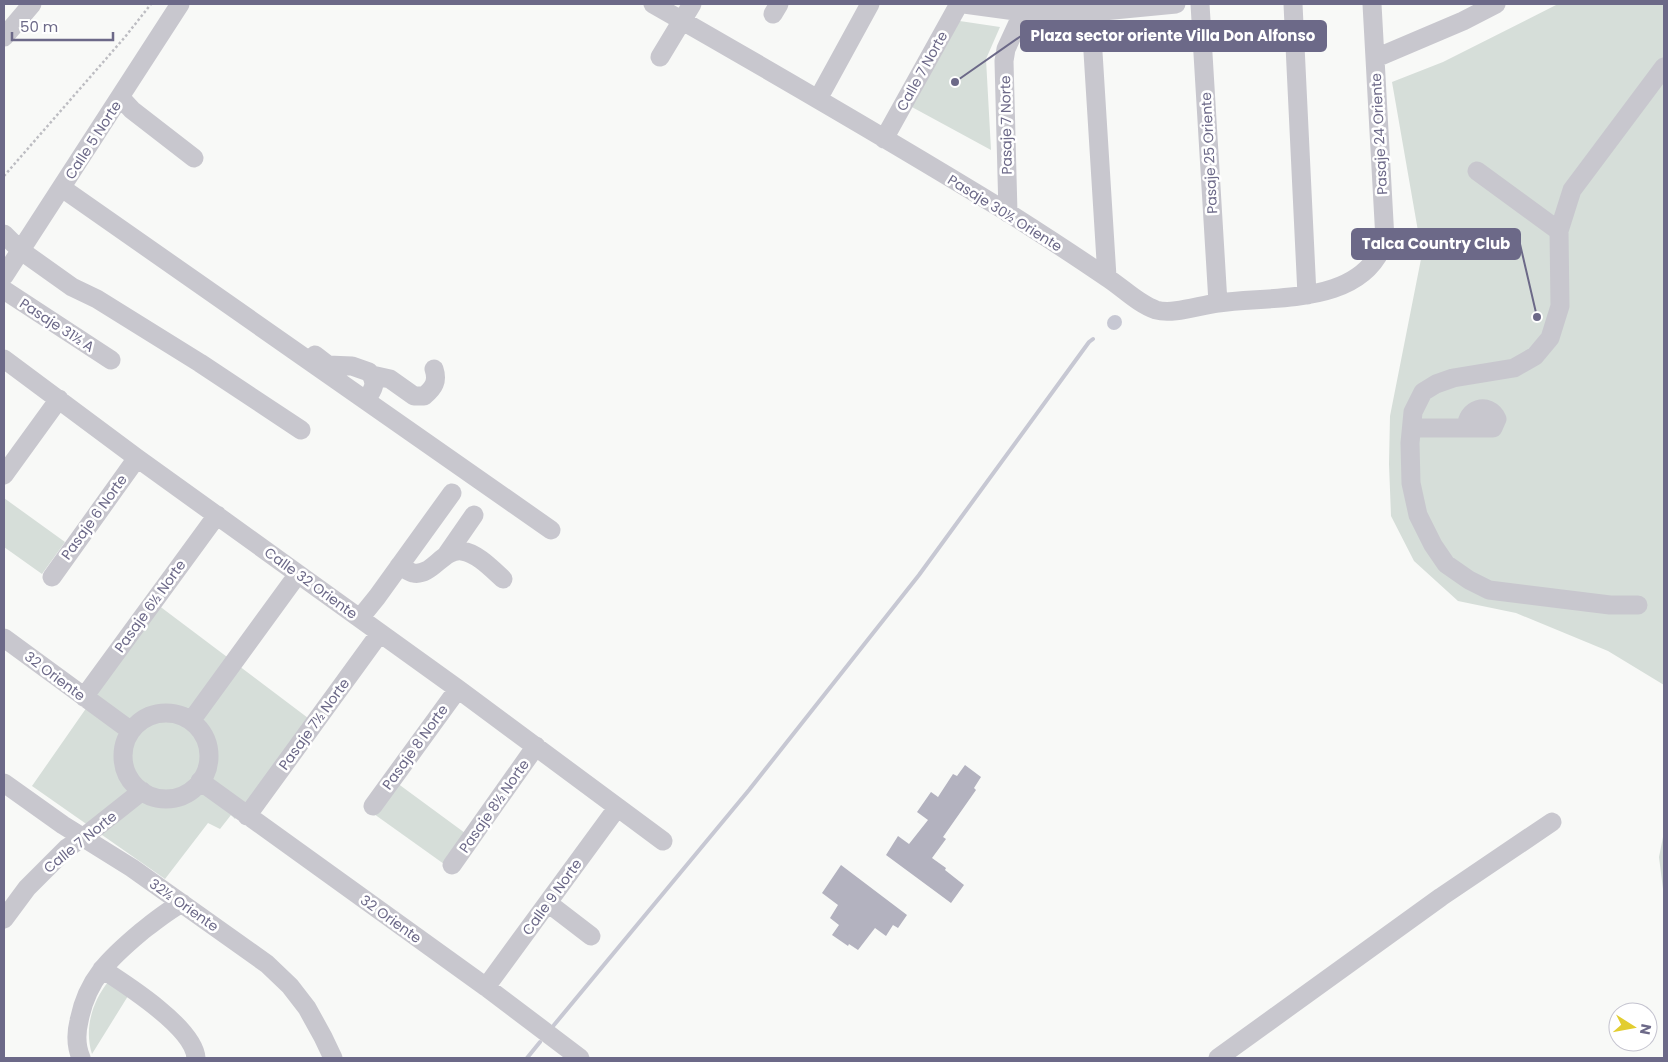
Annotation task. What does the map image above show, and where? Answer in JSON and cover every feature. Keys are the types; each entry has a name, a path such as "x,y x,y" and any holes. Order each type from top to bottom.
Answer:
{"street":[{"path":"4,37 32,4"},
{"name":"Pasaje 30½ Oriente","path":"654,4 818,99 1008,213 1107,277 1145,305 1155,309 1166,312 1218,302 1334,290 1351,282 1374,262"},
{"path":"660,57 692,4"},
{"path":"818,99 870,4"},
{"name":"Calle 7 Norte","path":"884,139 959,4"},
{"path":"964,4 1023,12 1072,14 1090,8 1176,4"},
{"name":"Pasaje 25 Oriente","path":"1200,4 1218,302"},
{"path":"1293,4 1307,294"},
{"name":"Pasaje 24 Oriente","path":"1372,4 1385,240 1374,262"},
{"path":"1376,58 1463,21 1496,4"},
{"name":"Calle 5 Norte","path":"4,276 62,188 177,5"},
{"path":"1090,8 1107,277"},
{"name":"Pasaje 7 Norte","path":"1008,213 1004,61 1006,49 1023,12"},
{"path":"1638,605 1610,605 1489,590 1469,580 1446,564 1433,545 1418,515 1411,483 1410,443 1413,412 1423,392 1436,384 1453,378 1514,368 1535,356 1550,338 1560,306 1559,231 1572,190 1664,67"},
{"path":"120,97 132,110 194,158"},
{"path":"1477,171 1559,231"},
{"path":"62,188 551,530"},
{"path":"4,234 20,250 72,287 96,299 200,363 301,430"},
{"path":"208,291 222,289 328,364 352,366 369,372 372,375 390,379 414,396 424,396 434,385 436,376 434,369"},
{"name":"Pasaje 31½ A","path":"4,290 111,360"},
{"name":"Calle 32 Oriente","path":"4,358 137,458 458,689 663,841"},
{"path":"366,400 375,387 372,375"},
{"path":"4,475 59,399"},
{"path":"1412,428 1467,428"},
{"name":"Pasaje 6 Norte","path":"52,577 137,458"},
{"path":"360,618 452,493"},
{"name":"Pasaje 6½ Norte","path":"84,697 217,515"},
{"path":"399,566 414,573 423,572 447,554 474,515"},
{"path":"447,554 461,550 476,556 503,579"},
{"path":"190,721 298,574"},
{"name":"Pasaje 7½ Norte","path":"247,816 380,633"},
{"name":"32 Oriente","path":"4,638 131,731"},
{"name":"Pasaje 8 Norte","path":"373,806 458,689"},
{"path":"173,713 190,721 199,728 205,738 208,749 206,771 200,781 188,792 173,798 157,798 134,785 125,768 124,749 131,731 145,718 154,715 173,713"},
{"name":"Pasaje 8½ Norte","path":"452,865 536,746"},
{"name":"32 Oriente","path":"200,781 486,987 580,1058"},
{"name":"32½ Oriente","path":"4,784 182,902 279,975 307,1008 333,1058"},
{"name":"Calle 7 Norte","path":"4,919 40,874 67,848 84,837 142,791"},
{"name":"Calle 9 Norte","path":"486,987 617,808"},
{"path":"1218,1058 1440,897 1552,822"},
{"path":"80,1053 78,1025 81,1009 87,993 102,969 119,950 166,912 182,902"},
{"path":"548,903 591,936"},
{"path":"102,969 144,999 179,1028 193,1046 196,1058"}],"path":[{"path":"4,176 125,37 151,4"}],"shaded area":[{"path":"1558,4 1664,4 1664,685 1608,651 1516,613 1458,601 1414,561 1391,516 1390,416 1422,254 1392,82 1443,62"},
{"path":"953,20 1000,27 986,59 991,150 910,106"},
{"path":"4,498 65,542 42,574 4,547"},
{"path":"158,605 308,718 235,819 231,815 220,829 208,823 165,879 32,786"},
{"path":"397,783 465,833 444,864 374,814"},
{"path":"1664,832 1664,897 1659,857"},
{"path":"108,982 128,996 92,1054 89,1035 91,1016 102,990"}],"building":[{"path":"965,765 981,777 974,788 976,790 943,837 946,839 932,858 964,885 951,903 886,855 898,836 909,844 928,820 917,812 931,792 938,797 953,774 957,776"},
{"path":"841,865 907,915 898,928 893,925 886,936 875,928 858,950 849,944 848,946 832,935 839,925 830,918 838,905 822,893"}],"waterway":[{"path":"554,1025 749,790 919,575 1093,339"},
{"path":"527,1058 540,1042"}],"place":[{"name":"Plaza sector oriente Villa Don Alfonso","path":"955,82"},
{"name":"Talca Country Club","path":"1537,317"}]}
